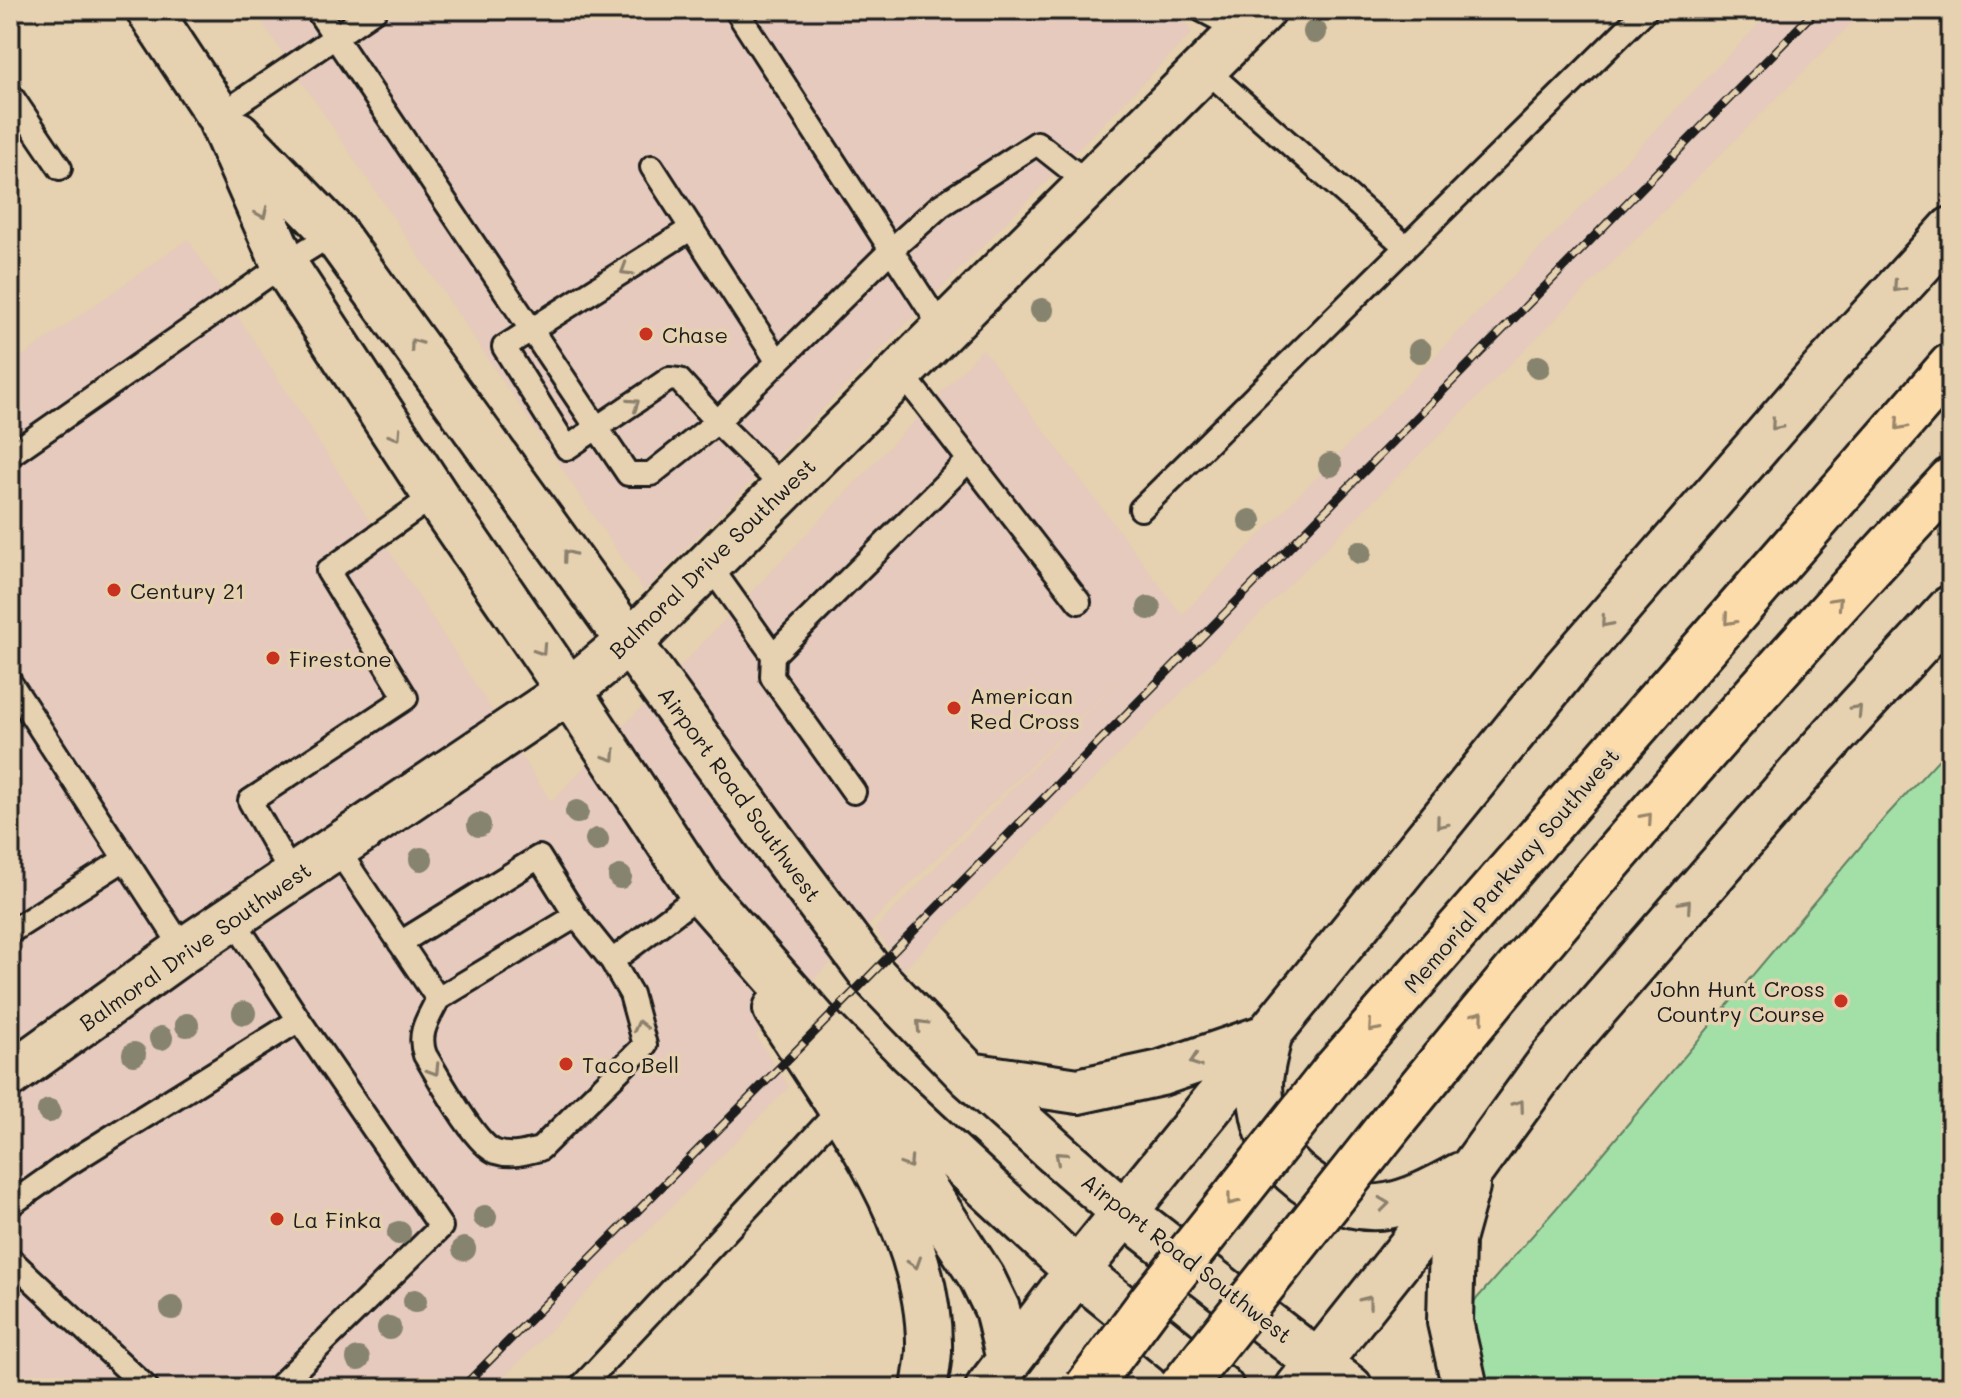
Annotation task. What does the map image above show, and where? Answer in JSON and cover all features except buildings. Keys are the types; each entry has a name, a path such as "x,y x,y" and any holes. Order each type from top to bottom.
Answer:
{"highway":[{"name":"Memorial Parkway Southwest","path":"1087,1388 1151,1302 1333,1073 1951,366"},
{"path":"1181,1388 1524,960 1756,692 1951,480"}],"main road":[{"name":"Airport Road Southwest","path":"149,10 219,116 284,264 702,893 820,1027 888,1096 1077,1271 1221,1388"},
{"name":"Balmoral Drive Southwest","path":"10,1075 184,950 569,691 630,640 709,565 1252,20"},
{"name":"Airport Road Southwest","path":"219,116 334,233 872,974 969,1075 1125,1213 1322,1379"},
{"path":"999,1374 1077,1271 1564,670 1817,378 1951,230"},
{"path":"1322,1379 1552,1059 1816,755 1951,608"},
{"path":"702,893 879,1175 918,1268 929,1352 924,1388"},
{"path":"820,1027 976,1267 997,1309 999,1374"},
{"path":"969,1075 1078,1091 1161,1073 1269,1036"},
{"path":"1269,1036 1260,1083 1267,1129 1282,1160 1313,1187 1350,1206 1385,1207 1427,1194 1473,1168"},
{"path":"1465,1388 1450,1322 1452,1240 1473,1168"}],"lane":[{"path":"317,10 628,474 651,474 717,422 891,250 940,206 1037,143 1089,184"},
{"path":"219,116 375,10"},
{"path":"736,10 943,330"},
{"path":"1202,10 1252,20"},
{"path":"1141,509 1646,10"},
{"path":"1205,69 1406,247"},
{"path":"10,94 60,168"},
{"path":"652,167 778,362"},
{"path":"692,228 504,347 567,448 669,379 679,380 785,489"},
{"path":"10,455 284,264 334,233"},
{"path":"901,372 1079,602"},
{"path":"773,655 969,460"},
{"path":"293,877 250,801 406,698 328,571 435,495"},
{"path":"709,565 773,655 772,677 854,792"},
{"path":"10,682 184,950"},
{"path":"337,849 438,999"},
{"path":"400,943 539,857 576,916 612,961 631,994 645,1045 540,1149 518,1155 494,1151 479,1139 425,1055 421,1043 422,1030 438,999 576,916"},
{"path":"10,932 125,859"},
{"path":"612,961 702,893"},
{"path":"232,918 441,1227 277,1388"},
{"path":"10,1205 65,1166 299,1020"},
{"path":"580,1388 840,1109"},
{"path":"10,1259 147,1388"}],"shaded area":[{"path":"254,10 1177,10 1192,33 644,591"},
{"path":"1773,10 1865,10 903,970 875,929 1135,663 756,1036 789,1087 493,1388 10,1388 10,365 188,239 551,802 983,349 1182,615"}],"green space":[{"name":"John Hunt Cross Country Course","path":"1951,746 1951,1388 1478,1388 1465,1312 1575,1187 1887,815"}],"railway":[{"path":"462,1388 1816,10"}],"place":[{"name":"Chase","path":"646,334"},
{"name":"Century 21","path":"114,590"},
{"name":"Firestone","path":"273,658"},
{"name":"American Red Cross","path":"954,708"},
{"name":"John Hunt Cross Country Course","path":"1841,1001"},
{"name":"Taco Bell","path":"566,1064"},
{"name":"La Finka","path":"277,1219"}]}
